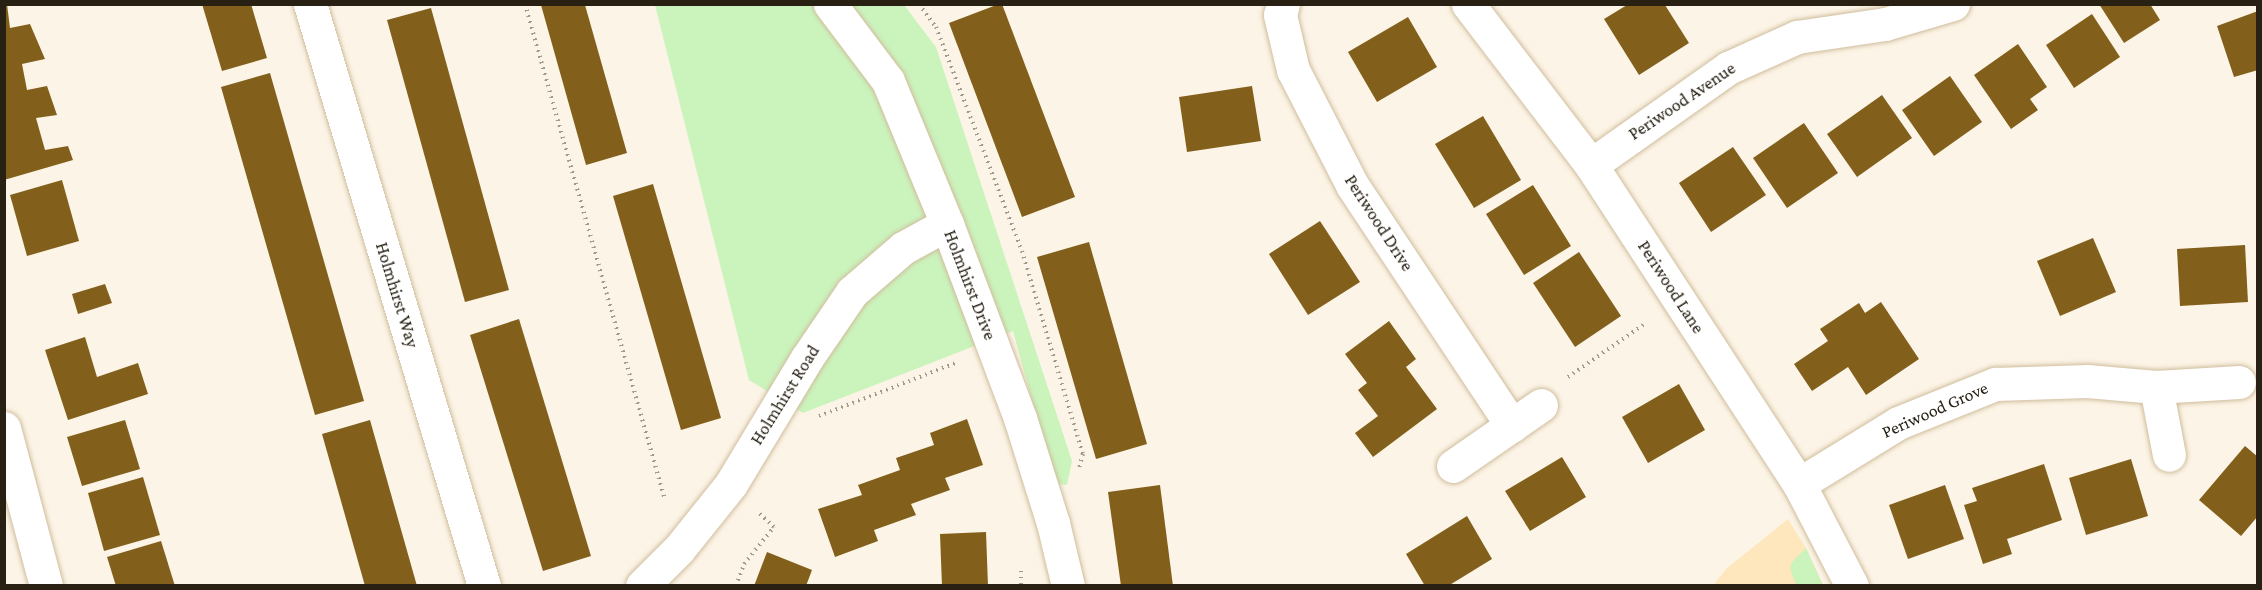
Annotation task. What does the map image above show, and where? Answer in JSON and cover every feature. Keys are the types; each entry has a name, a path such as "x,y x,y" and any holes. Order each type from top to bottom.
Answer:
{"street":[{"name":"Holmhirst Way","path":"310,4 484,585"},
{"name":"Holmhirst Drive","path":"830,4 888,81 947,224 1030,449 1053,523 1068,585"},
{"name":"Periwood Drive","path":"1283,4 1280,15 1293,70 1352,185 1512,426"},
{"name":"Periwood Lane","path":"1468,4 1591,165 1799,484 1852,585"},
{"name":"Periwood Avenue","path":"1591,165 1728,68 1797,38 1885,24 1953,4"},
{"name":"Holmhirst Road","path":"642,585 679,549 731,484 807,358 852,292 903,248 947,224"},
{"name":"Periwood Grove","path":"1799,484 1898,423 1995,384 2086,381 2156,387 2239,382"},
{"path":"2156,387 2169,455"},
{"path":"1453,466 1541,405"},
{"path":"4,428 46,585"}],"path":[{"path":"525,4 679,549"},
{"path":"919,4 936,27 1022,250 1083,454 1077,476"},
{"path":"1541,405 1555,386 1680,300"},
{"path":"759,437 876,395 993,347"},
{"path":"731,484 774,527 744,564 736,585"}],"shaded area":[{"path":"1788,519 1806,548 1823,585 1713,586 1726,569"}],"green space":[{"path":"655,5 904,5 936,47 1072,461 1067,485 1055,484 1013,331 803,413 749,380"},
{"path":"1806,548 1823,585 1796,585 1790,568 1792,562"}],"building":[{"path":"4,4 7,4 10,28 30,24 45,59 22,64 27,90 47,86 57,115 36,118 45,150 68,146 73,160 4,180"},
{"path":"202,4 251,4 267,58 222,71"},
{"path":"1002,4 1075,197 1022,217 949,23"},
{"path":"2099,4 2150,4 2160,20 2124,43"},
{"path":"541,5 585,5 627,153 586,165"},
{"path":"1627,5 1665,5 1689,43 1639,75 1604,19"},
{"path":"431,8 509,290 465,302 387,20"},
{"path":"2258,11 2258,70 2234,77 2217,26"},
{"path":"2092,14 2120,57 2074,88 2046,45"},
{"path":"1408,17 1437,67 1377,102 1348,52"},
{"path":"2018,44 2047,87 2030,99 2038,110 2011,129 1974,75"},
{"path":"270,73 364,401 315,415 221,87"},
{"path":"1950,76 1982,122 1934,156 1902,110"},
{"path":"1252,86 1261,141 1187,152 1179,97"},
{"path":"1882,95 1912,138 1857,177 1827,134"},
{"path":"1483,116 1521,180 1474,208 1435,144"},
{"path":"1804,123 1838,173 1787,208 1753,158"},
{"path":"1733,147 1766,195 1711,232 1679,183"},
{"path":"62,180 79,241 27,256 10,195"},
{"path":"653,184 721,418 681,430 613,196"},
{"path":"1533,185 1571,246 1524,275 1486,214"},
{"path":"1320,221 1360,282 1308,315 1269,254"},
{"path":"2093,238 2116,292 2060,316 2037,261"},
{"path":"1089,242 1147,444 1096,459 1037,257"},
{"path":"2245,245 2248,302 2180,306 2177,249"},
{"path":"1579,252 1621,316 1575,347 1533,283"},
{"path":"105,284 112,303 78,314 72,294"},
{"path":"1881,302 1919,359 1866,395 1848,367 1812,391 1794,364 1828,341 1820,329 1859,303 1865,313"},
{"path":"519,319 591,556 543,571 470,335"},
{"path":"1389,321 1416,359 1406,367 1437,409 1373,457 1355,433 1378,416 1358,390 1367,383 1345,354"},
{"path":"85,337 97,377 138,363 148,394 68,420 45,350"},
{"path":"1679,384 1705,430 1648,463 1622,417"},
{"path":"967,419 983,465 945,478 950,490 911,504 916,515 874,530 878,541 835,557 818,509 862,495 858,485 900,470 896,458 934,445 930,433"},
{"path":"125,420 140,469 82,486 67,437"},
{"path":"370,420 417,586 365,586 322,434"},
{"path":"2245,446 2258,457 2258,516 2241,536 2199,500"},
{"path":"1562,457 1586,497 1530,531 1505,491"},
{"path":"2131,459 2148,516 2086,535 2069,478"},
{"path":"2044,464 2062,520 2007,539 2012,554 1983,564 1964,505 1977,501 1972,488"},
{"path":"143,477 160,535 104,551 88,493"},
{"path":"1160,485 1173,586 1121,586 1108,492"},
{"path":"1945,485 1964,539 1908,559 1889,505"},
{"path":"1467,516 1492,559 1448,586 1425,586 1406,554"},
{"path":"986,532 988,586 942,586 940,534"},
{"path":"161,541 175,586 116,586 107,557"},
{"path":"767,552 812,570 806,586 754,586"}]}
